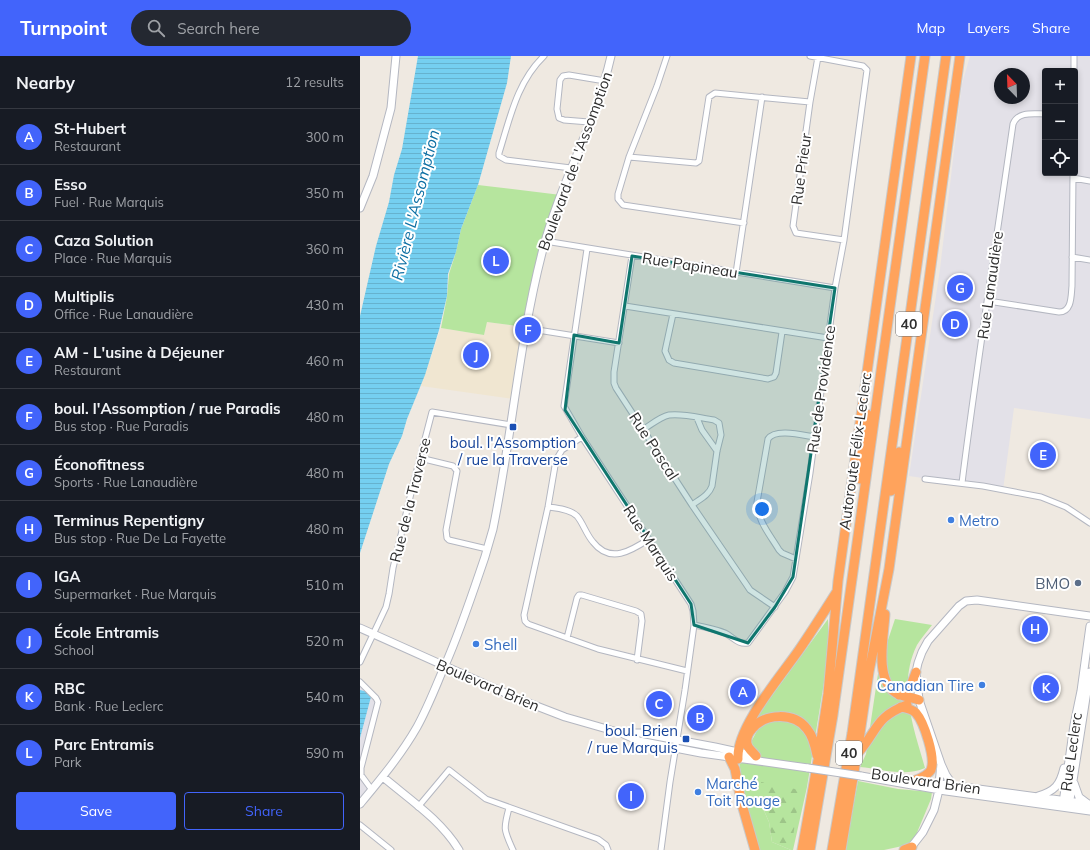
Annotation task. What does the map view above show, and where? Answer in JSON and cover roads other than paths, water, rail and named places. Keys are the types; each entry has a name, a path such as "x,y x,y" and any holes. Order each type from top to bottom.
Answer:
{"highway":[{"name":"Autoroute Félix-Leclerc","path":"810,850 833,716 925,56"},
{"name":"40","path":"832,850 851,739 946,56"},
{"path":"919,700 899,695 891,690 882,670 882,652 889,568 960,56"},
{"path":"802,850 818,760 830,676 836,592 910,58"},
{"path":"856,545 862,462 868,412 874,319"},
{"path":"871,592 906,408 918,355"},
{"path":"841,850 869,672 889,568"},
{"path":"755,850 740,801 735,769 735,756 748,721 819,621 836,592"},
{"path":"899,695 910,688 916,672"},
{"path":"857,754 865,745 882,719 891,711 919,700"},
{"path":"901,707 912,710 917,714 931,751 932,764 930,771 916,780"},
{"path":"756,756 750,749 747,742 752,729 759,722 765,719 784,717 796,720 807,729 814,741 818,760"}],"street":[{"path":"360,208 363,195 373,176 391,108 396,56"},
{"path":"544,56 533,69 520,89 514,104 499,156 506,160 571,168"},
{"name":"Boulevard de L'Assomption","path":"360,804 383,777 418,726 427,709 462,624 487,549 504,468 525,328 545,241 556,207 590,122 611,56"},
{"path":"667,56 657,86 629,157 618,194 618,199 623,205 744,223"},
{"path":"810,56 818,57"},
{"path":"1074,56 1074,68"},
{"name":"Rue de Providence","path":"694,625 708,627 727,634 741,643 748,643 775,607 793,577 810,473 835,288 844,240 868,70 863,66 818,57"},
{"name":"Rue Prieur","path":"818,57 810,102 794,229 796,233 844,240"},
{"path":"590,122 564,120 559,118 557,109 560,80 563,76 569,75 604,81"},
{"path":"629,157 696,163 700,161 709,97 711,94 720,92 810,102"},
{"path":"736,273 762,97"},
{"name":"Rue Lanaudière","path":"962,483 1013,124 1017,117 1025,114 1042,114"},
{"path":"988,301 1059,312 1064,312 1067,310 1070,300 1072,257 1073,176"},
{"path":"1076,176 1090,180"},
{"name":"Rue Papineau","path":"545,241 835,288"},
{"name":"Rue Marquis","path":"587,249 564,406 582,437 649,539 693,611 694,625 688,671 661,850"},
{"name":"Rue Pascal","path":"632,256 614,372 614,383 616,388 692,505 750,590 775,607"},
{"path":"1072,257 1090,260"},
{"path":"625,306 782,332 828,338"},
{"path":"673,314 665,351 669,360 674,363 768,379 774,377 776,373 782,332"},
{"path":"525,328 619,343"},
{"name":"Rue de la Traverse","path":"360,662 386,607 393,568 432,412 511,425"},
{"path":"644,429 661,418 669,415 714,420 719,423 721,435 710,491 692,505"},
{"path":"697,418 702,430 717,451"},
{"path":"796,559 779,550 761,522 757,509 757,502 768,439 770,436 780,432 814,437"},
{"path":"582,437 562,450 558,456 554,469 548,507 524,615 524,621 528,624 598,649 637,660 688,671"},
{"path":"420,458 453,466 457,471 446,530 447,538 449,540 487,549"},
{"path":"925,479 962,483 1041,497 1066,507 1090,523"},
{"path":"548,507 563,510 576,516 593,543 602,551 612,554 624,554 649,539"},
{"path":"567,638 579,595 629,609 639,613 642,616 637,660"},
{"path":"953,785 941,764 919,700 916,672 919,659 926,645 956,608 966,601 977,600 1090,616"},
{"name":"Rue Leclerc","path":"1066,804 1074,774 1087,684 1090,626"},
{"name":"Boulevard Brien","path":"360,628 538,707 581,722 620,733 639,741 676,745 735,756 1090,807"},
{"name":"Rue Leclerc","path":"1066,804 1070,748 1090,672"},
{"path":"360,682 378,702 360,768 361,776 372,790"},
{"path":"1034,797 1050,793 1055,788 1062,776 1070,748"},
{"name":"Boulevard Brien","path":"735,756 756,756 808,766"},
{"path":"908,849 922,834 930,820 936,803 941,764"},
{"path":"418,807 450,770 486,799 598,839 606,844 608,850"},
{"name":"Boulevard Brien","path":"862,774 916,780 939,786 953,785 1034,797 1066,804"},
{"path":"1074,774 1075,788 1079,797 1090,807"},
{"path":"383,777 436,822 453,840 459,850"},
{"path":"510,808 504,826 513,850"},
{"path":"360,825 383,848 391,850"}],"water":[{"name":"Rivière L'Assomption","path":"418,56 511,56 507,83 478,185 461,229 456,252 448,274 447,296 439,330 425,375 407,419 402,436 389,464 360,553 360,316 376,246 402,149"},
{"path":"360,690 372,693 360,738"}],"place":[{"name":"Parc Entramis","path":"496,261"},
{"name":"Éconofitness","path":"960,288"},
{"name":"Multiplis","path":"955,324"},
{"name":"boul. l'Assomption / rue Paradis","path":"528,330"},
{"name":"École Entramis","path":"476,355"},
{"name":"boul. l'Assomption / rue la Traverse","path":"513,427"},
{"name":"AM - L'usine à Déjeuner","path":"1043,455"},
{"name":"Metro","path":"951,520"},
{"name":"BMO","path":"1078,583"},
{"name":"Terminus Repentigny","path":"1035,629"},
{"name":"Shell","path":"476,644"},
{"name":"Canadian Tire","path":"982,685"},
{"name":"RBC","path":"1046,688"},
{"name":"St-Hubert","path":"743,692"},
{"name":"Caza Solution","path":"659,704"},
{"name":"Esso","path":"700,718"},
{"name":"boul. Brien / rue Marquis","path":"686,739"},
{"name":"Marché Toit Rouge","path":"698,792"},
{"name":"IGA","path":"631,796"}]}
